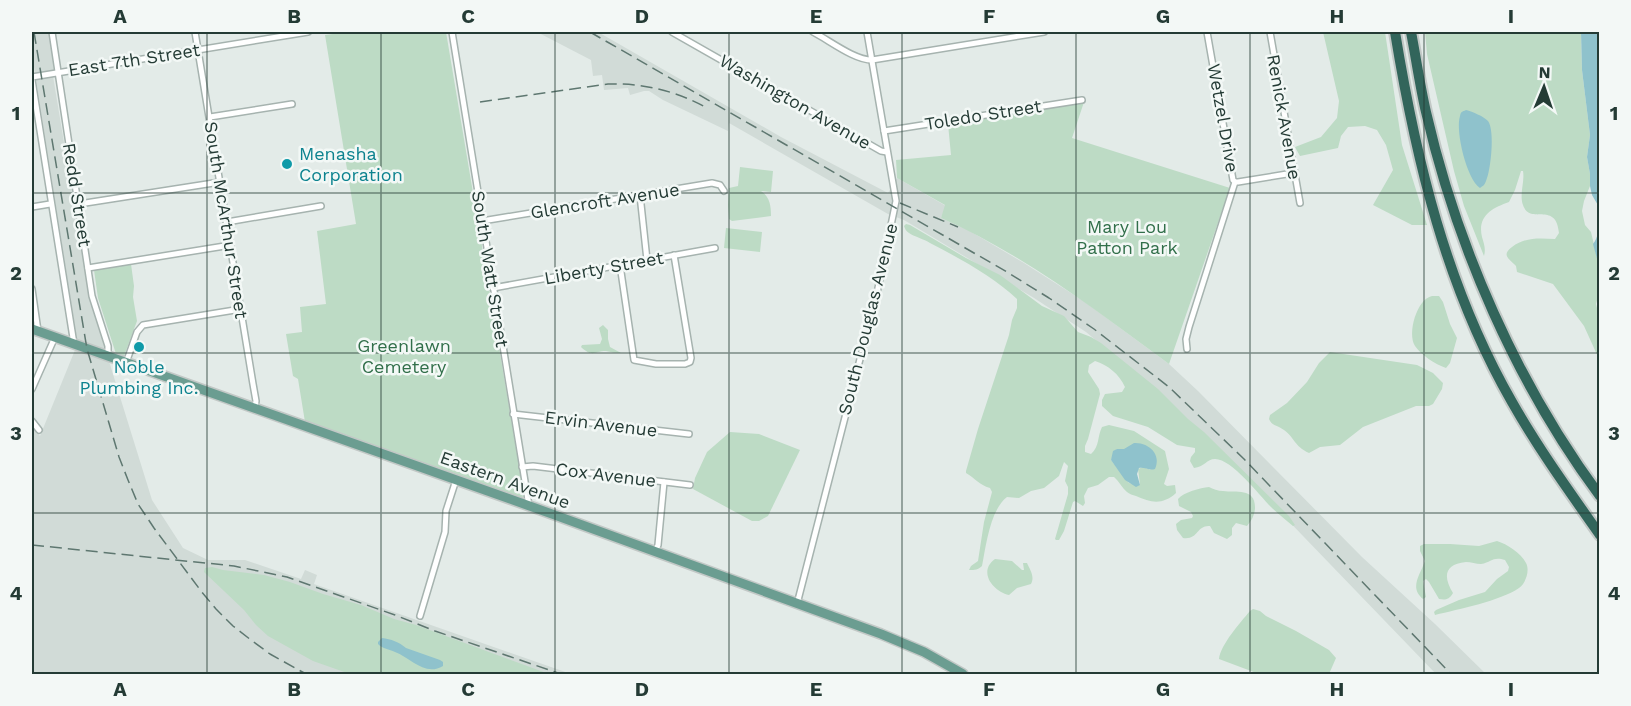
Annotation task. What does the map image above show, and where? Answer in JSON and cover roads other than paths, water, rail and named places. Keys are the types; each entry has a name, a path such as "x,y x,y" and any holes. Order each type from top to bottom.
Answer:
{"highway":[{"path":"1395,32 1408,111 1424,182 1462,295 1511,402 1599,534"},
{"path":"1412,32 1425,111 1464,242 1498,322 1529,385 1556,432 1598,494"}],"main road":[{"name":"Eastern Avenue","path":"35,330 529,506 911,646 963,675"}],"street":[{"name":"Redd Street","path":"52,32 94,305 108,346 108,356"},
{"name":"South McArthur Street","path":"195,32 256,401 255,408"},
{"name":"East 7th Street","path":"32,79 58,72 308,32"},
{"name":"South Watt Street","path":"452,32 529,506"},
{"name":"Washington Avenue","path":"672,32 881,151 887,152"},
{"path":"813,32 864,60 1044,32"},
{"name":"South Douglas Avenue","path":"797,604 877,293 896,201 867,32"},
{"name":"Wetzel Drive","path":"1207,32 1230,171 1235,182 1293,173"},
{"name":"Renick Avenue","path":"1270,32 1300,203"},
{"path":"32,79 74,344"},
{"name":"Toledo Street","path":"884,130 1082,100"},
{"path":"210,117 292,104"},
{"path":"32,147 41,145"},
{"path":"79,204 220,182"},
{"path":"1187,350 1186,339 1189,327 1235,182"},
{"name":"Glencroft Avenue","path":"483,221 712,183 720,185 724,191"},
{"path":"640,195 647,260"},
{"path":"32,207 50,204"},
{"path":"227,222 321,206"},
{"path":"88,268 231,245"},
{"name":"Liberty Street","path":"493,288 715,248"},
{"path":"620,264 632,354 636,361 686,364 691,358 674,255"},
{"path":"32,289 35,330"},
{"path":"126,363 137,332 143,325 241,309"},
{"path":"32,389 55,337"},
{"name":"Ervin Avenue","path":"513,414 689,434"},
{"path":"32,421 39,430"},
{"name":"Cox Avenue","path":"522,467 533,466 690,485"},
{"path":"420,616 446,532 446,510 456,480"},
{"path":"656,552 664,482"}],"water":[{"path":"1581,32 1599,32 1599,207 1592,195 1587,157 1590,135 1582,70"},
{"path":"1466,110 1483,117 1490,126 1492,150 1488,176 1485,184 1480,188 1467,166 1459,132 1461,112"},
{"path":"1599,207 1599,266 1593,244 1598,231"},
{"path":"1134,443 1149,447 1157,458 1155,469 1139,468 1137,474 1140,485 1136,487 1125,480 1111,460 1113,451 1124,449"},
{"path":"382,638 395,641 406,648 440,660 443,666 436,669 424,668 380,646 378,642"}],"railway":[{"path":"34,32 87,349 119,457 138,504 216,609 233,626 270,654 306,674"},
{"path":"590,32 1007,272 1094,329 1169,387 1244,459 1451,674"},
{"path":"480,102 621,84 672,93 707,108"},
{"path":"900,203 958,227"},
{"path":"32,545 234,566 287,577 561,674"}],"place":[{"name":"Menasha Corporation","path":"287,164"},
{"name":"Noble Plumbing Inc.","path":"139,347"}],"park label":[{"name":"Mary Lou Patton Park","path":"1127,237"},
{"name":"Greenlawn Cemetery","path":"404,356"}]}
